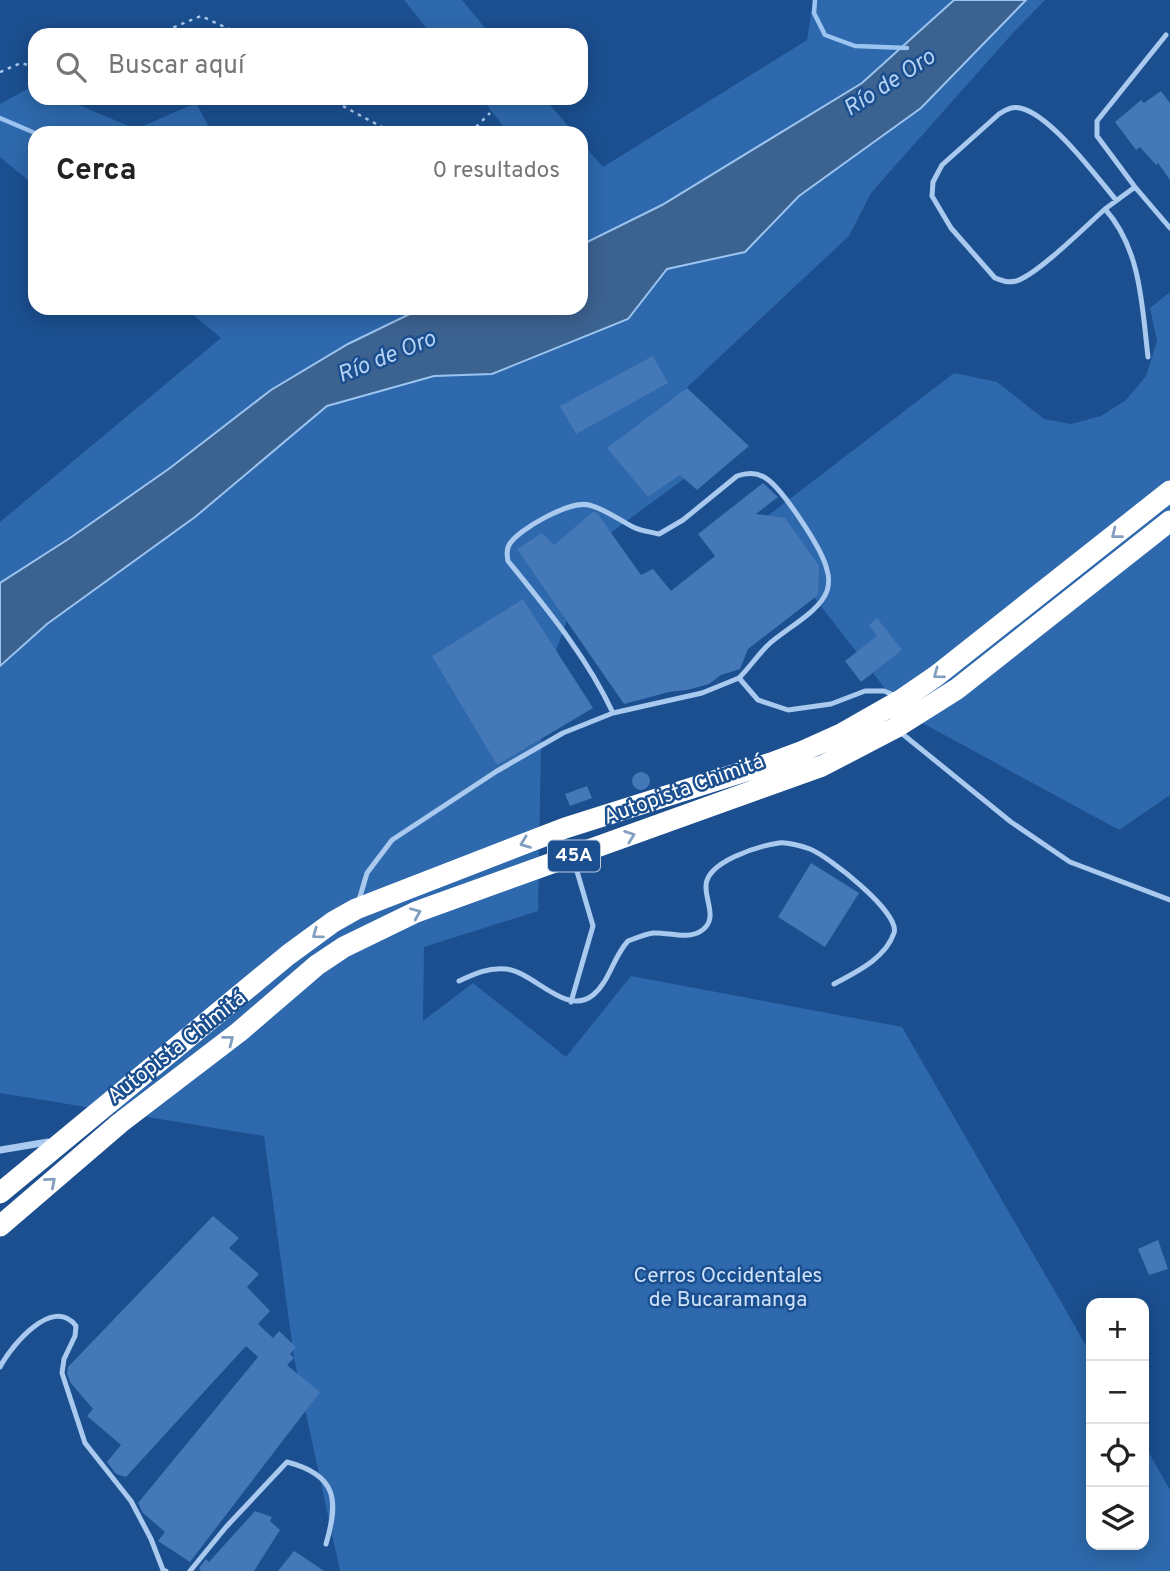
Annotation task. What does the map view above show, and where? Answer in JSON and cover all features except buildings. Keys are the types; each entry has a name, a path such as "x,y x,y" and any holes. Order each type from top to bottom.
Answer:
{"highway":[{"name":"Autopista Chimitá","path":"0,1193 288,955 334,922 356,909 565,828 793,755 843,733 901,700 936,676 1170,491"},
{"name":"Autopista Chimitá","path":"0,1226 121,1123 239,1032 317,965 344,947 416,912 822,766 895,728 957,689 1170,521"}],"street":[{"path":"0,1150 48,1142 57,1145"}],"lane":[{"path":"1166,35 1097,121 1096,128 1097,136 1170,228"},
{"path":"1116,200 1072,147 1042,120 1021,108 1010,108 999,114 942,164 933,181 932,196 950,228 995,278 1004,282 1023,278 1135,187"},
{"path":"1105,209 1116,221 1132,252 1148,357"},
{"path":"356,909 367,873 392,840 497,771 552,739 613,713 702,694 739,678 768,645 815,608 826,593 828,571 823,558 775,485 762,475 737,475 683,520 659,534 636,528 589,505 578,504 527,528 509,545 508,561 582,657 613,713"},
{"path":"739,678 758,700 788,710 831,704 865,691 884,691 901,700"},
{"path":"895,728 1011,822 1070,862 1170,900"},
{"path":"459,981 479,972 504,969 524,974 571,1002 590,998 600,989 628,941 653,933 696,934 704,929 710,919 705,885 714,868 737,855 781,842 811,849 855,880 890,915 894,924 894,932 869,964 834,984"},
{"path":"571,1002 593,926 572,856"},
{"path":"0,1367 36,1325 49,1317 67,1316 72,1320 76,1326 75,1336 64,1359 62,1373 85,1443 131,1501 164,1571"},
{"path":"190,1571 226,1527 287,1462 304,1466 320,1476 333,1497 334,1518 326,1544"}],"path":[{"path":"172,28 201,16 227,28"},
{"path":"0,72 21,63 28,65"},
{"path":"341,105 380,126"},
{"path":"477,126 490,113"}],"green space":[{"path":"404,0 462,0 485,28 426,28"},
{"name":"Cerros Occidentales de Bucaramanga","path":"813,0 954,0 862,83 823,106 921,108 1026,0 1045,0 871,193 849,236 679,395 722,451 594,545 542,690 538,911 424,947 423,1021 473,983 566,1057 631,976 902,1027 1086,1345 1086,1550 1149,1550 1149,1453 1170,1490 1170,1571 340,1571 294,1358 264,1136 0,1093 0,666 47,624 70,538 0,583 0,522 221,338 193,315 588,315 588,150 603,167 807,40"},
{"path":"28,89 28,105 79,105 129,126 28,126 28,180 0,157 0,104"},
{"path":"191,105 197,105 208,126 143,126"},
{"path":"487,105 550,105 568,126 503,126"},
{"path":"1170,292 1170,795 1119,830 904,713 757,524 954,373 997,382 1044,419 1071,424 1101,416 1126,400 1146,376 1157,341 1150,308"}],"water":[{"name":"Río de Oro","path":"954,0 1026,0 921,108 799,196 745,252 667,269 628,319 492,374 434,376 327,406 195,517 47,624 0,666 0,583 170,468 271,390 348,344 408,315 588,315 588,242 662,205 862,83"}],"waterway":[{"name":"Río de Oro","path":"815,0 814,13 825,35 855,46 907,48"},
{"path":"0,118 28,130"}]}
